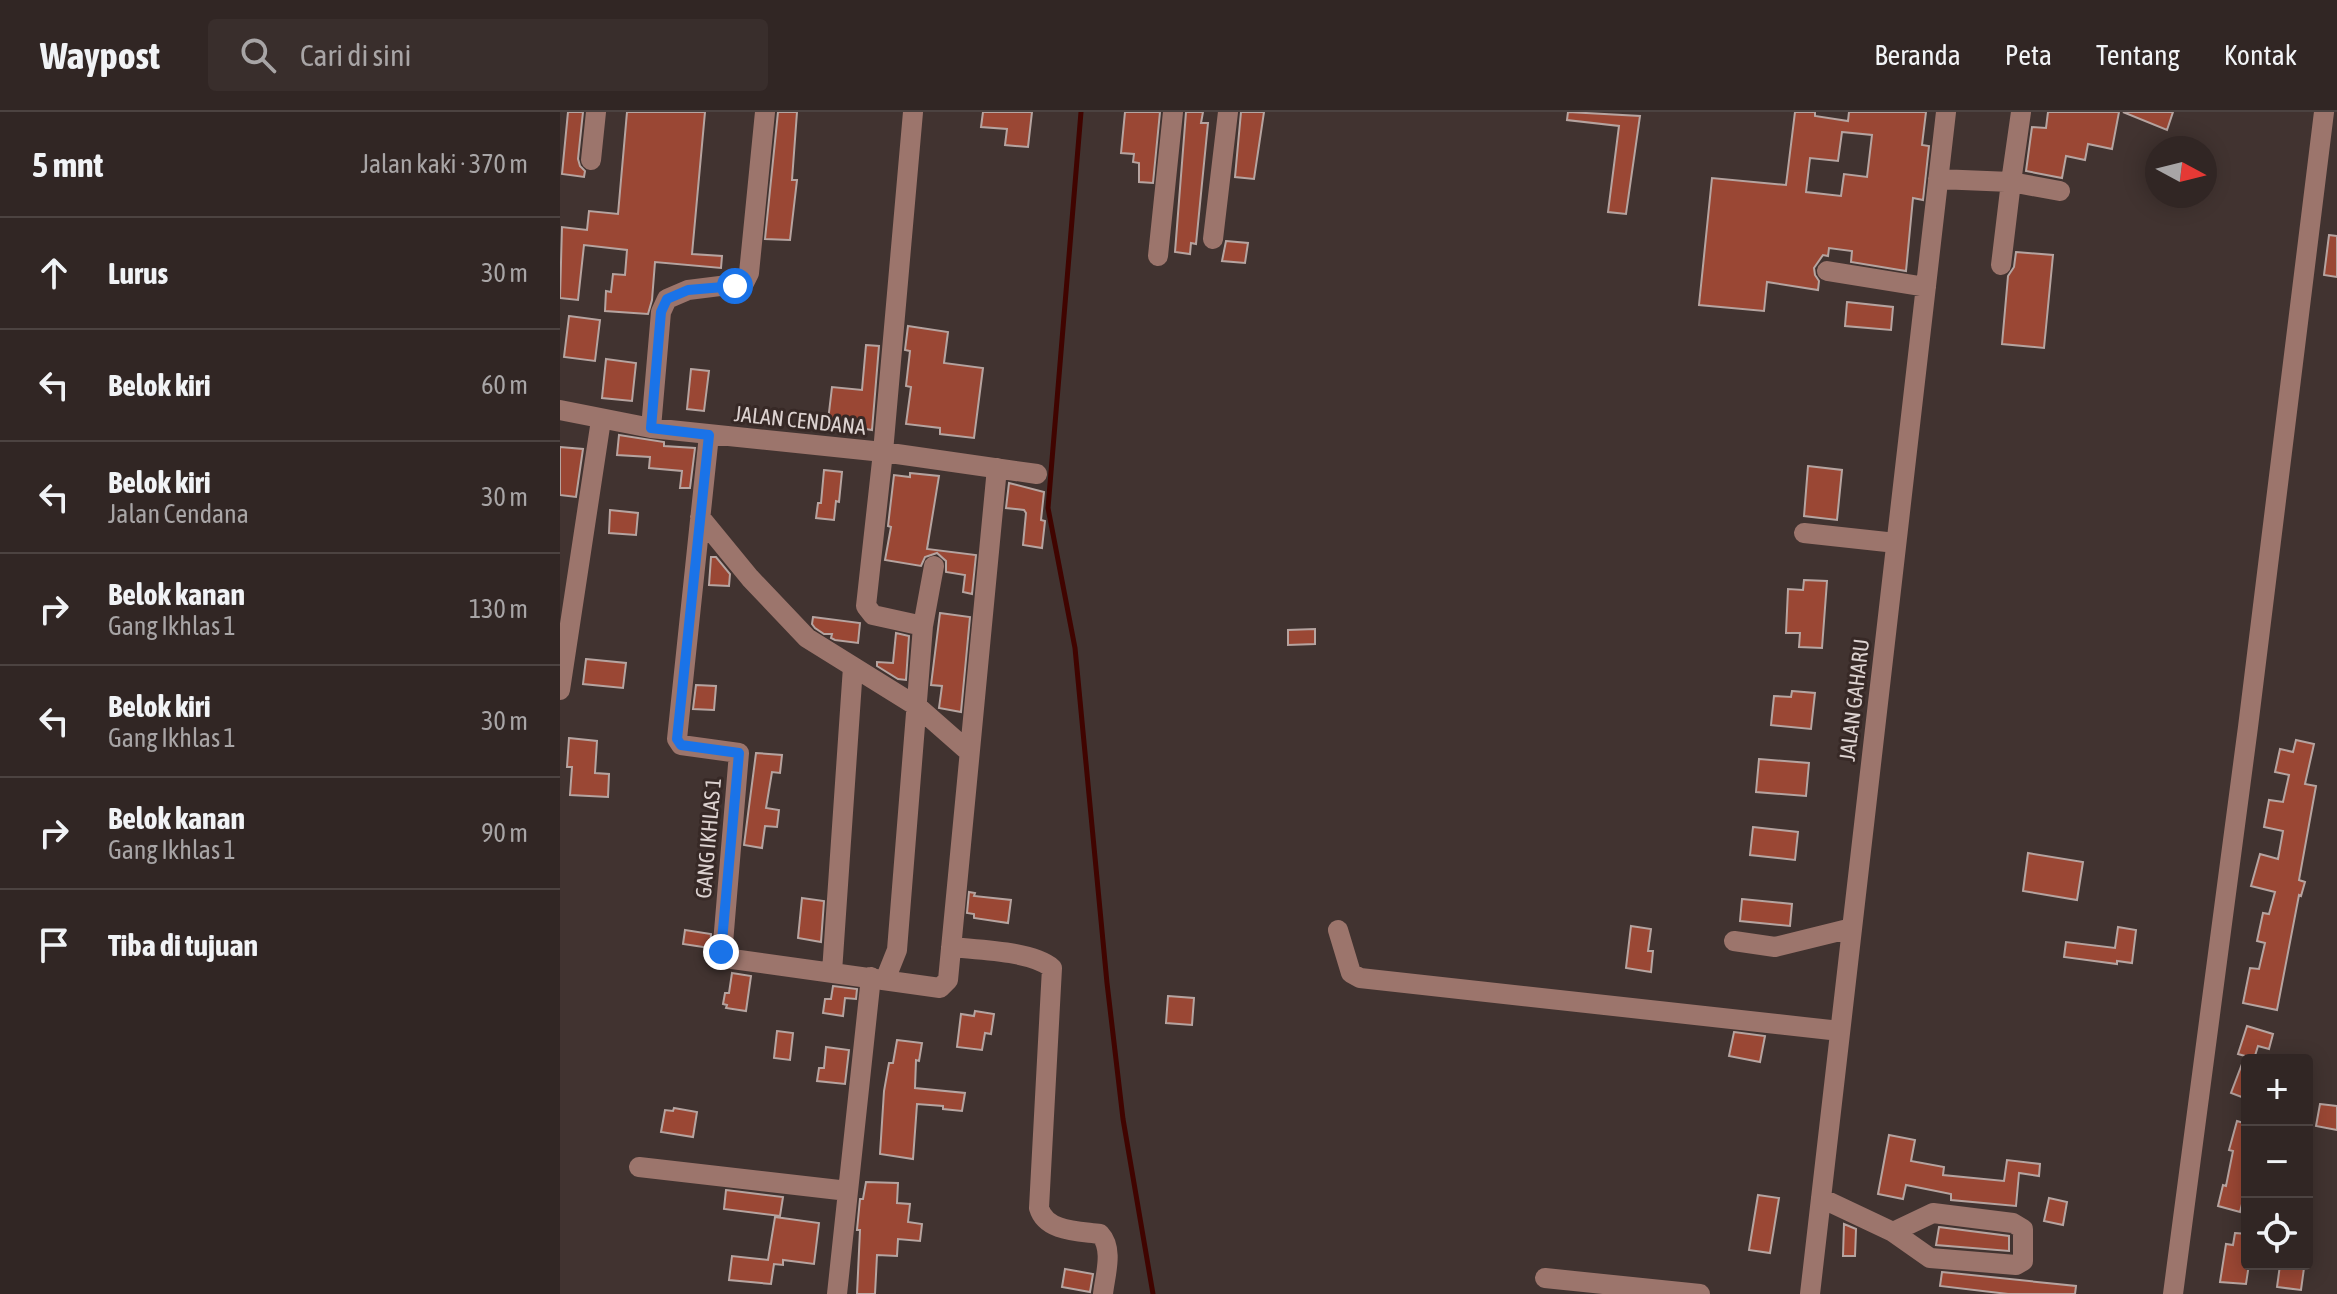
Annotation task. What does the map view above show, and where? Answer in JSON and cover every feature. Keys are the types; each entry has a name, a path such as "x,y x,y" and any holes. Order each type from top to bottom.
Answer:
{"street":[{"path":"591,160 596,112"},
{"path":"651,428 661,312 667,299 688,290 744,283 749,273 765,112"},
{"path":"913,112 867,609 873,615 923,626"},
{"path":"1158,256 1173,112"},
{"path":"1213,239 1228,112"},
{"name":"JALAN GAHARU","path":"1810,1294 1946,112"},
{"path":"2001,265 2021,112"},
{"path":"2173,1294 2248,727 2324,112"},
{"path":"1938,179 2011,182 2060,191"},
{"path":"1827,271 1926,287"},
{"name":"JALAN CENDANA","path":"560,410 651,428 883,452 1037,474"},
{"path":"560,690 601,420"},
{"name":"GANG IKHLAS 1","path":"709,435 677,739 681,745 739,753 722,955 725,958 940,988 948,980 951,947"},
{"path":"997,468 951,947 1016,955 1044,962 1052,968 1039,1208 1046,1222 1104,1237 1108,1246 1103,1294"},
{"path":"700,517 750,578 807,638 918,707 968,751"},
{"path":"1804,533 1896,543"},
{"path":"837,1294 878,978 897,950 923,626 934,566"},
{"path":"832,972 853,667"},
{"path":"1734,941 1775,947 1852,928"},
{"path":"1338,930 1351,973 1360,978 1840,1031"},
{"path":"639,1167 848,1191"},
{"path":"1821,1198 1893,1232 1930,1258 2016,1265 2023,1261 2023,1229 2013,1223 1933,1213 1893,1232"},
{"path":"1545,1278 1700,1294"}],"building":[{"path":"568,112 583,112 578,159 585,171 584,177 562,174"},
{"path":"627,112 705,112 692,254 722,256 721,268 655,262 648,314 605,311 606,291 611,292 613,274 625,275 627,250 584,245 578,300 560,298 562,227 587,230 589,211 618,214"},
{"path":"778,112 797,112 792,180 797,180 790,240 765,239"},
{"path":"983,112 1032,112 1028,147 1005,145 1007,129 981,127"},
{"path":"1125,112 1160,112 1153,183 1139,182 1139,163 1133,162 1134,154 1121,153"},
{"path":"1186,112 1203,112 1201,123 1208,123 1196,244 1191,243 1190,254 1175,252"},
{"path":"1241,112 1264,112 1254,179 1235,177"},
{"path":"1568,112 1640,116 1626,214 1608,212 1619,126 1567,120"},
{"path":"1795,112 1815,112 1815,116 1848,121 1849,112 1926,112 1922,145 1929,146 1923,200 1913,198 1906,271 1851,262 1852,251 1829,248 1828,256 1823,255 1814,268 1819,281 1818,290 1767,282 1764,311 1699,305 1712,178 1786,185","holes":["1842,132 1872,135 1867,177 1844,174 1841,196 1806,192 1810,158 1838,161"]},
{"path":"2048,112 2119,112 2112,149 2088,144 2085,160 2066,156 2062,178 2026,171 2032,127 2046,128"},
{"path":"2123,112 2173,112 2167,130"},
{"path":"2329,235 2337,236 2337,277 2324,275"},
{"path":"1226,241 1248,243 1245,263 1222,261"},
{"path":"2016,252 2053,255 2044,348 2002,344 2008,276 2014,267"},
{"path":"1847,302 1893,307 1891,330 1845,326"},
{"path":"569,316 600,320 595,361 564,357"},
{"path":"908,326 948,332 944,363 983,368 974,438 940,434 940,428 906,424 911,387 906,386 910,351 905,350"},
{"path":"866,345 879,346 872,430 828,421 832,387 862,390"},
{"path":"606,359 636,363 632,401 602,398"},
{"path":"691,369 709,371 704,411 687,409"},
{"path":"619,435 664,442 664,446 695,448 690,488 680,488 682,471 649,468 650,457 617,455"},
{"path":"560,447 583,449 576,497 560,495"},
{"path":"1808,466 1842,470 1837,520 1804,516"},
{"path":"824,470 842,472 834,520 816,518 818,503 821,503"},
{"path":"910,473 939,476 927,549 976,555 972,594 963,592 965,575 946,572 946,561 937,553 925,557 921,566 885,560 891,527 888,526 894,475 910,477"},
{"path":"1009,483 1044,492 1042,548 1023,545 1026,513 1024,510 1006,508"},
{"path":"610,510 638,513 636,535 609,533"},
{"path":"711,557 716,557 730,574 729,586 709,585"},
{"path":"1804,580 1827,581 1822,648 1799,647 1800,633 1786,633 1788,589 1803,590"},
{"path":"940,613 970,617 961,712 939,708 942,686 931,685"},
{"path":"813,617 860,623 858,643 835,640 831,638 832,634 824,634 812,624"},
{"path":"1315,629 1315,644 1288,645 1288,630"},
{"path":"896,633 909,636 906,680 898,679 877,666 877,662 893,663"},
{"path":"586,659 626,663 623,688 583,684"},
{"path":"696,685 716,686 714,710 693,709"},
{"path":"1792,691 1815,693 1811,729 1771,725 1774,696 1791,697"},
{"path":"569,738 597,741 595,773 609,774 608,797 570,795 572,767 567,767"},
{"path":"2296,740 2314,744 2305,784 2316,786 2299,880 2305,882 2299,895 2277,1010 2243,1003 2250,968 2259,969 2265,943 2257,941 2263,913 2269,914 2275,892 2251,886 2260,854 2278,859 2283,831 2264,827 2269,800 2283,802 2289,775 2275,772 2280,749 2293,752"},
{"path":"756,753 782,755 780,773 772,772 766,808 779,810 777,827 765,826 762,848 744,845"},
{"path":"1759,759 1809,763 1806,796 1756,792"},
{"path":"1753,827 1798,832 1795,860 1750,855"},
{"path":"2028,853 2083,862 2077,900 2023,891"},
{"path":"969,892 975,893 974,896 1011,900 1008,923 974,918 974,914 967,913"},
{"path":"802,898 824,901 821,942 798,938"},
{"path":"1742,899 1792,904 1790,926 1740,921"},
{"path":"1631,926 1651,929 1648,951 1653,951 1651,972 1626,968"},
{"path":"2118,927 2136,930 2132,963 2064,957 2066,942 2115,948"},
{"path":"685,930 711,934 710,948 683,944"},
{"path":"732,973 751,976 746,1011 726,1008 727,1005 723,1004 725,993 729,993"},
{"path":"833,986 857,989 856,999 845,998 843,1016 823,1013 825,999 831,999"},
{"path":"1168,996 1194,998 1192,1025 1166,1023"},
{"path":"975,1011 994,1014 991,1034 985,1033 982,1050 957,1047 961,1014 974,1016"},
{"path":"2247,1026 2273,1034 2269,1049 2258,1046 2256,1054 2238,1054"},
{"path":"777,1031 793,1033 790,1060 774,1058"},
{"path":"1734,1032 1765,1036 1760,1062 1729,1056"},
{"path":"897,1040 922,1043 919,1061 916,1060 915,1088 965,1093 962,1111 917,1104 913,1159 880,1154 884,1091"},
{"path":"826,1047 849,1050 845,1084 817,1081 819,1068 824,1068"},
{"path":"2241,1067 2241,1097 2231,1093"},
{"path":"2320,1104 2337,1106 2337,1130 2316,1126"},
{"path":"674,1108 697,1112 693,1137 661,1132 665,1110 673,1111"},
{"path":"2237,1121 2241,1122 2240,1212 2218,1206 2223,1185 2226,1186 2233,1151 2229,1150"},
{"path":"1889,1135 1915,1140 1911,1161 1944,1167 1943,1175 2004,1181 2007,1160 2040,1164 2039,1176 2019,1173 2016,1206 1951,1200 1951,1194 1906,1185 1903,1199 1878,1194"},
{"path":"866,1182 898,1183 897,1203 910,1204 908,1222 922,1224 920,1241 898,1239 897,1256 877,1255 875,1294 857,1294 860,1230 857,1230 860,1199 863,1199"},
{"path":"726,1190 783,1197 780,1216 724,1209"},
{"path":"1758,1195 1779,1198 1770,1253 1749,1250"},
{"path":"2049,1198 2067,1202 2063,1225 2044,1221"},
{"path":"775,1217 819,1223 814,1264 783,1260 783,1265 774,1264 771,1284 729,1280 732,1256 768,1260"},
{"path":"1844,1224 1856,1229 1855,1256 1843,1256"},
{"path":"1939,1227 2009,1236 2009,1251 1936,1245"},
{"path":"2235,1233 2241,1234 2241,1270 2248,1270 2246,1284 2220,1282 2226,1244 2233,1245"},
{"path":"1065,1269 1093,1274 1090,1292 1062,1287"},
{"path":"2279,1270 2304,1270 2301,1290 2277,1287"},
{"path":"1942,1272 2076,1286 2075,1294 2008,1294 1940,1286"}],"waterway":[{"path":"1081,112 1048,508 1075,648 1123,1119 1153,1294"}],"route":[{"path":"721,952 739,753 681,745 677,741 709,435 651,428 661,312 667,299 688,290 735,286"}]}
